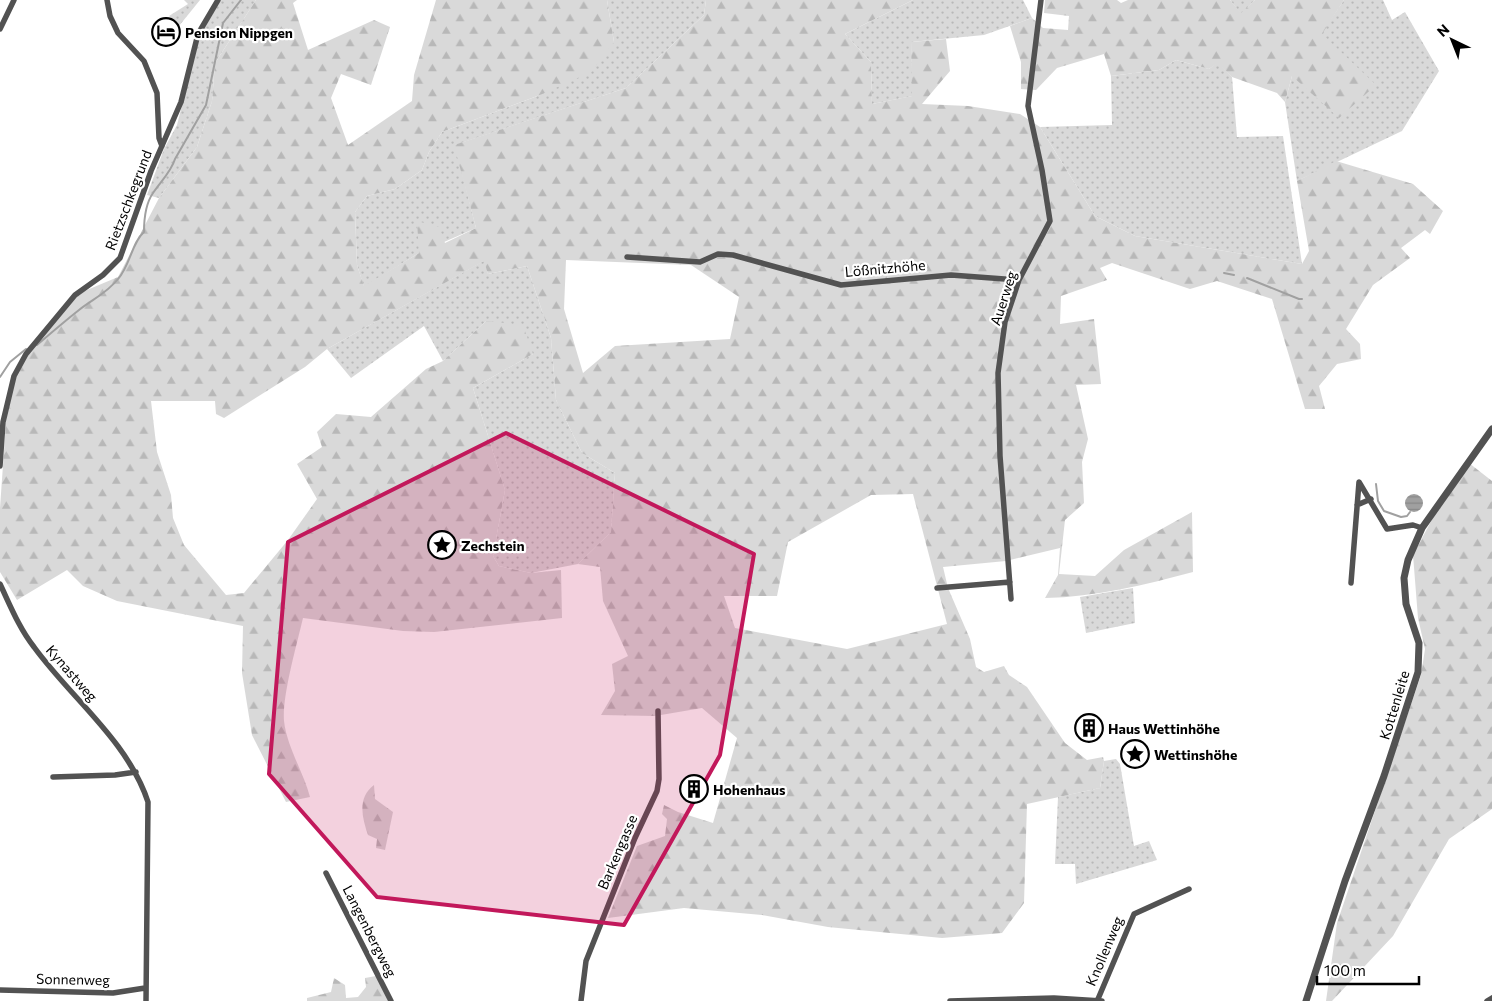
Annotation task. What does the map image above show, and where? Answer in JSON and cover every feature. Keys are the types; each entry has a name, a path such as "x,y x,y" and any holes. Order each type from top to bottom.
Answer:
{"street":[{"path":"0,29 14,0"},
{"path":"107,0 110,16 118,34 144,61 157,94 159,138 162,146"},
{"name":"Rietzschkegrund","path":"0,466 3,422 14,376 26,354 75,295 103,275 120,258 162,146 181,102 198,34 218,0"},
{"name":"Auerweg","path":"1011,599 1000,456 998,373 1005,322 1019,280 1050,220 1042,170 1028,106 1041,0"},
{"name":"Lößnitzhöhe","path":"627,257 700,262 718,254 733,255 842,285 951,275 1019,280"},
{"name":"Kottenleite","path":"1306,1001 1342,890 1384,776 1418,672 1419,643 1406,604 1404,578 1408,560 1422,528 1492,429"},
{"path":"1351,583 1359,482 1371,499 1387,529 1413,525 1422,528"},
{"path":"1357,505 1371,499"},
{"path":"937,588 1010,582"},
{"name":"Kynastweg","path":"0,584 22,630 34,648 86,707 136,772 148,802 146,1001"},
{"name":"Barkengasse","path":"581,1001 586,961 635,838 657,791 660,779 658,711"},
{"path":"53,777 115,775 136,772"},
{"name":"Langenbergweg","path":"326,872 391,1001"},
{"name":"Knollenweg","path":"1100,1000 1134,914 1189,889"},
{"name":"Sonnenweg","path":"0,990 113,993 145,988"},
{"path":"950,1001 1008,998 1100,1000"},
{"path":"1487,1001 1492,998"}],"highlighted area":[{"path":"506,433 754,554 720,755 624,925 377,897 269,774 288,542"}],"green space":[{"path":"184,0 200,0 179,26 169,16 188,4"},
{"path":"221,0 256,0 215,63 212,101 197,147 159,198 147,195 164,149 177,125 200,35"},
{"path":"256,0 297,0 293,3 308,50 374,20 390,27 371,85 341,74 331,98 348,145 412,101 414,75 436,0 607,0 614,42 591,72 540,95 442,132 429,152 422,170 395,189 367,196 355,212 357,265 364,286 419,253 417,221 439,227 445,243 476,228 454,145 626,88 704,15 706,0 913,0 845,34 871,62 872,104 912,96 911,42 946,39 950,71 922,104 968,106 1020,114 1040,127 1095,216 1135,236 1302,264 1309,251 1297,181 1336,161 1413,184 1443,211 1430,234 1425,230 1401,248 1410,258 1373,285 1346,329 1360,344 1361,359 1337,364 1319,386 1325,409 1305,409 1272,299 1217,281 1190,289 1112,263 1100,268 1107,280 1061,296 1060,324 1094,319 1101,384 1076,385 1088,439 1082,462 1084,503 1065,520 1059,574 1095,576 1124,550 1192,512 1193,572 1101,593 1045,598 1058,575 1060,548 1006,561 943,567 948,588 970,639 976,667 984,672 1004,666 1009,675 1027,687 1065,743 1087,760 1103,757 1104,761 1100,788 1027,804 1024,903 1002,933 942,938 828,927 762,915 684,908 608,918 637,846 665,836 667,819 662,814 664,805 678,812 713,823 737,738 702,708 655,716 601,715 615,691 612,664 628,656 603,601 600,567 578,564 611,532 615,473 582,453 556,400 551,338 527,266 488,274 484,261 327,349 305,367 224,418 216,414 215,401 151,401 157,452 171,495 173,518 184,545 226,595 244,593 288,540 317,499 297,464 322,447 317,432 336,414 371,417 426,369 443,361 486,321 523,325 533,354 473,388 505,490 493,556 499,566 531,573 561,570 562,618 434,632 403,631 303,618 285,698 284,721 288,740 310,797 286,802 252,735 242,673 243,626 117,601 83,586 67,570 17,600 0,572 0,508 8,393 26,354 75,295 118,277 159,198 197,147 212,101 215,63","holes":["566,260 691,265 739,297 730,339 615,346 583,373 564,309","913,494 947,624 847,649 735,628 724,596 777,596 788,542 871,495"]},
{"path":"607,0 706,0 704,15 626,88 455,145 476,228 419,253 364,287 357,265 355,212 367,196 395,189 422,170 429,152 442,132 540,95 614,42"},
{"path":"913,0 1023,0 1032,18 984,35 911,42 913,96 872,104 871,62 845,34"},
{"path":"1045,0 1117,0 1121,3 1128,0 1230,0 1241,13 1255,0 1344,0 1322,34 1376,85 1339,118 1292,76 1285,102 1277,93 1232,77 1218,63 1209,69 1176,60 1159,70 1111,76 1104,54 1057,68 1036,90 1021,89 1021,62 1010,26 1032,18 1043,28 1068,30 1069,16 1044,13"},
{"path":"1230,0 1255,0 1241,14"},
{"path":"1344,0 1383,0 1392,20 1405,12 1439,71 1402,131 1297,181 1285,102 1292,76"},
{"path":"1176,60 1209,69 1218,62 1232,77 1237,137 1283,136 1302,264 1135,236 1095,216 1040,127 1112,125 1111,76 1159,70"},
{"path":"485,260 488,274 527,266 551,338 556,400 582,453 615,473 611,532 578,564 531,573 499,566 493,556 505,490 473,388 533,354 486,321 443,361 424,326 351,378 327,349"},
{"path":"1469,463 1492,481 1492,809 1449,839 1393,936 1332,1001 1326,1001 1337,923 1421,675 1425,649 1418,618 1413,555 1450,486"},
{"path":"1133,588 1135,623 1086,633 1080,597"},
{"path":"1116,759 1120,764 1134,846 1149,841 1157,860 1076,884 1075,864 1055,864 1058,797 1100,788 1104,761"},
{"path":"374,785 375,799 393,812 385,850 376,848 377,839 368,835 364,821 363,802 365,796"},
{"path":"376,976 388,1001 307,1001 307,998 331,992 334,978 345,985 346,998 358,997 366,987 365,978"}],"shaded area":[{"path":"1414,494 1420,497 1423,503 1420,509 1414,512 1408,509 1405,503 1408,497"}],"waterway":[{"path":"37,345 79,310 100,296 122,274 140,236 144,232 144,222 149,201 171,168 206,105 223,23 241,0"},
{"path":"1224,273 1234,275"},
{"path":"1247,278 1302,299"},
{"path":"0,377 10,362 26,349"},
{"path":"1376,484 1378,501 1384,511 1401,517 1407,516 1410,512"}],"place":[{"name":"Pension Nippgen","path":"166,32"},
{"name":"Zechstein","path":"442,545"},
{"name":"Haus Wettinhöhe","path":"1089,728"},
{"name":"Wettinshöhe","path":"1135,754"},
{"name":"Hohenhaus","path":"694,789"}]}
